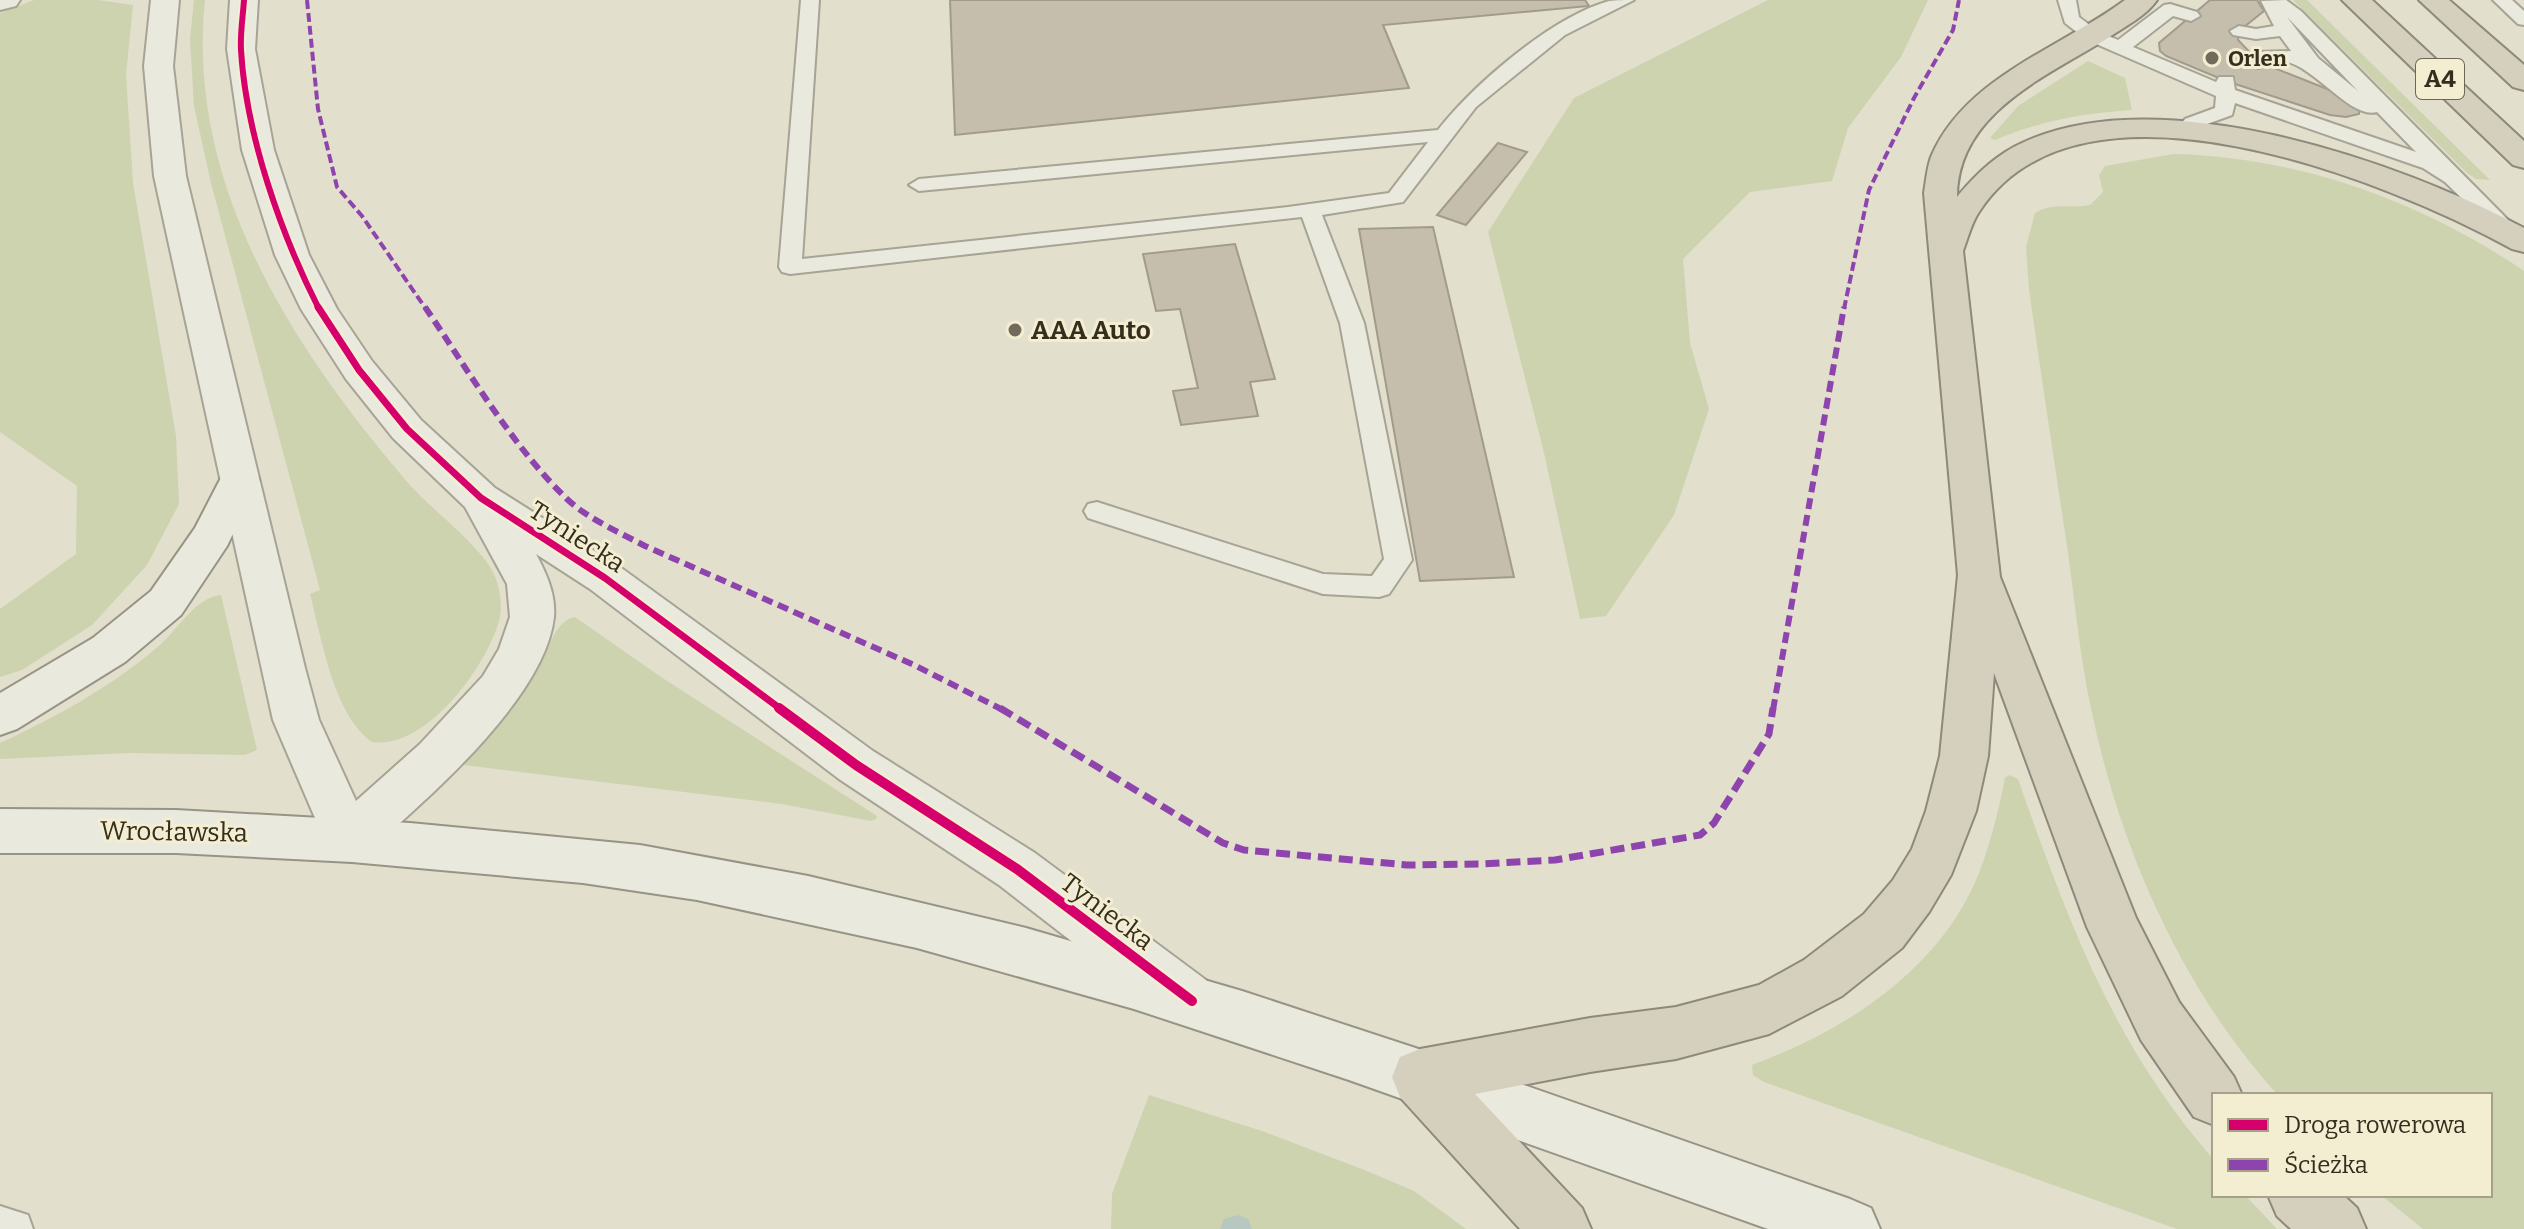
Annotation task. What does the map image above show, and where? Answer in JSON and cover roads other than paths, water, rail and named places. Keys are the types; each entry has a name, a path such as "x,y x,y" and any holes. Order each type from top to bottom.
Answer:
{"highway":[{"name":"A4","path":"2356,0 2524,158"},
{"path":"2433,0 2524,81"},
{"path":"1420,1077 1590,1045 1676,1033 1738,1019 1799,994 1848,962 1883,931 1911,896 1933,859 1951,811 1964,756 1979,575 1940,183 1957,136 2012,82 2106,42 2164,3"},
{"path":"1947,250 1952,230 1971,198 2006,167 2033,149 2102,131 2185,131 2292,149 2362,170 2470,212 2519,239"},
{"path":"1979,575 2113,927 2160,1021 2212,1094"},
{"path":"1420,1077 1561,1229"},
{"path":"2300,1197 2336,1229"}],"street":[{"path":"0,2 6,0"},
{"path":"165,0 156,60 160,115 170,176 296,720 348,838 487,708 518,660 530,620 530,585 481,498"},
{"name":"Tyniecka","path":"244,0 241,49 258,150 292,255 319,309 359,370 407,429 481,498 605,578 856,765 1017,869 1192,1001"},
{"path":"0,716 109,650 166,603 212,535 239,480"},
{"name":"Wrocławska","path":"0,831 184,830 348,838 608,864 695,877 839,905 1192,1001 1420,1077 1850,1229"}],"lane":[{"path":"810,0 790,267 1396,198 1469,103 1559,31 1625,0"},
{"path":"2067,0 2071,19 2106,42 2418,159 2452,178"},
{"path":"2272,0 2283,30 2332,83 2415,139"},
{"path":"2272,0 2303,23 2452,178 2519,239"},
{"path":"2502,0 2523,18"},
{"path":"2164,3 2191,16"},
{"path":"2239,31 2256,34 2283,30"},
{"path":"2259,62 2265,56 2285,55 2314,65"},
{"path":"2185,131 2192,123 2225,111 2226,87"},
{"path":"919,185 1444,135"},
{"path":"1097,511 1323,584 1379,587 1398,560 1352,323 1310,210"},
{"path":"0,1225 14,1229"}],"place":[{"name":"Orlen","path":"2212,58"},
{"name":"AAA Auto","path":"1015,330"}]}
